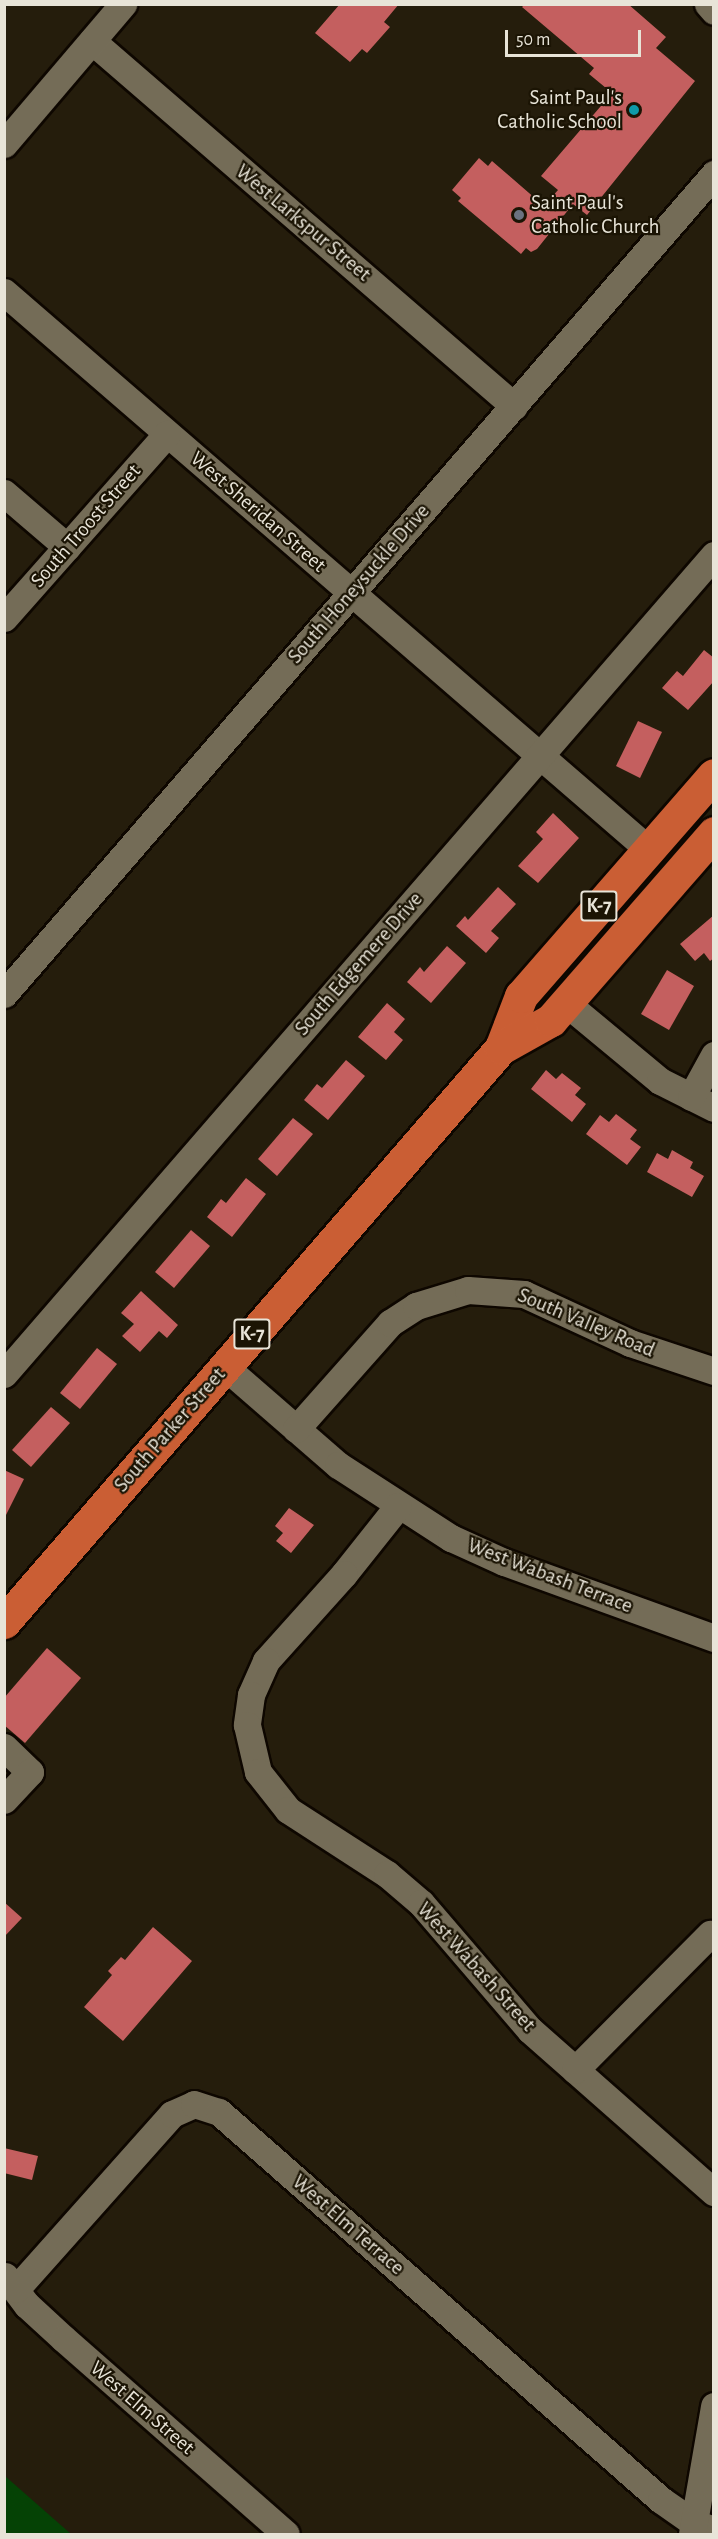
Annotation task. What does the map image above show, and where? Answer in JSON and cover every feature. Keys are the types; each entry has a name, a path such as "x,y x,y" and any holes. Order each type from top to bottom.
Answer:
{"highway":[{"name":"South Parker Street","path":"501,1048 521,996 714,775"},
{"name":"South Parker Street","path":"4,1622 501,1048 551,1020 714,833"}],"street":[{"path":"4,144 123,4"},
{"path":"708,4 714,11"},
{"name":"West Larkspur Street","path":"92,41 514,406"},
{"name":"South Honeysuckle Drive","path":"4,994 714,174"},
{"name":"West Sheridan Street","path":"4,292 648,849"},
{"name":"South Troost Street","path":"4,618 167,434"},
{"path":"4,493 67,547"},
{"name":"South Edgemere Drive","path":"4,1374 714,555"},
{"path":"566,1003 628,1057 702,1102 714,1055"},
{"name":"South Valley Road","path":"296,1429 390,1323 416,1306 468,1290 524,1294 630,1343 714,1371"},
{"name":"West Wabash Terrace","path":"224,1366 338,1465 398,1506 451,1538 504,1562 714,1638"},
{"name":"West Wabash Street","path":"398,1506 344,1574 266,1661 251,1695 247,1725 258,1772 288,1810 387,1874 421,1903 513,2011 575,2070 714,2192"},
{"path":"4,1747 30,1772 4,1800"},
{"path":"575,2070 710,1935"},
{"name":"West Elm Terrace","path":"10,2282 172,2114 194,2104 219,2112 661,2500 700,2529"},
{"name":"West Elm Street","path":"10,2282 63,2339 286,2535"},
{"path":"700,2529 714,2406"}],"green space":[{"path":"5,2476 71,2534 5,2534"}],"building":[{"path":"340,4 399,4 384,22 390,27 367,53 362,49 350,62 315,33"},
{"name":"Saint Paul's Catholic School","path":"525,4 628,4 666,37 656,48 695,81 587,215 573,204 537,249 531,252 526,248 521,254 458,201 461,198 452,190 479,158 488,166 492,161 544,206 558,190 541,176 612,93 589,74 594,68 522,7"},
{"path":"704,650 714,658 714,681 688,710 662,688 677,671 683,676"},
{"path":"638,721 662,732 640,778 616,766"},
{"path":"553,813 579,838 538,883 518,866 543,839 536,832"},
{"path":"498,887 516,904 491,931 499,938 486,953 456,926 465,916 468,920"},
{"path":"714,915 714,958 710,961 704,953 695,961 680,944"},
{"path":"447,946 466,963 431,1003 407,982 420,967 424,972"},
{"path":"667,970 694,986 669,1030 641,1014"},
{"path":"387,1003 405,1019 394,1032 403,1040 386,1060 358,1037"},
{"path":"346,1060 365,1076 328,1120 304,1100 317,1084 322,1088"},
{"path":"546,1070 556,1079 562,1073 581,1088 575,1095 586,1104 572,1122 531,1089"},
{"path":"616,1114 637,1130 630,1139 641,1147 627,1165 586,1134 600,1115 609,1122"},
{"path":"293,1118 313,1134 277,1176 258,1159"},
{"path":"672,1150 693,1162 690,1168 704,1176 692,1197 647,1172 657,1153 668,1159"},
{"path":"246,1178 266,1194 232,1237 207,1217 221,1199 226,1203"},
{"path":"191,1230 210,1246 174,1288 155,1272"},
{"path":"141,1291 178,1325 167,1338 159,1331 140,1352 122,1336 134,1324 121,1313"},
{"path":"97,1348 117,1364 80,1409 60,1393"},
{"path":"51,1407 70,1423 31,1467 12,1450"},
{"path":"4,1470 24,1479 4,1519"},
{"path":"289,1508 314,1525 291,1553 276,1541 283,1533 275,1526"},
{"path":"47,1648 81,1678 25,1743 4,1725 4,1698"},
{"path":"4,1902 22,1918 4,1937"},
{"path":"153,1927 192,1961 123,2041 84,2007 112,1975 108,1971 121,1957 125,1960"},
{"path":"4,2148 38,2156 32,2180 4,2173"}],"place":[{"name":"Saint Paul's Catholic School","path":"634,110"},
{"name":"Saint Paul's Catholic Church","path":"519,215"}]}
